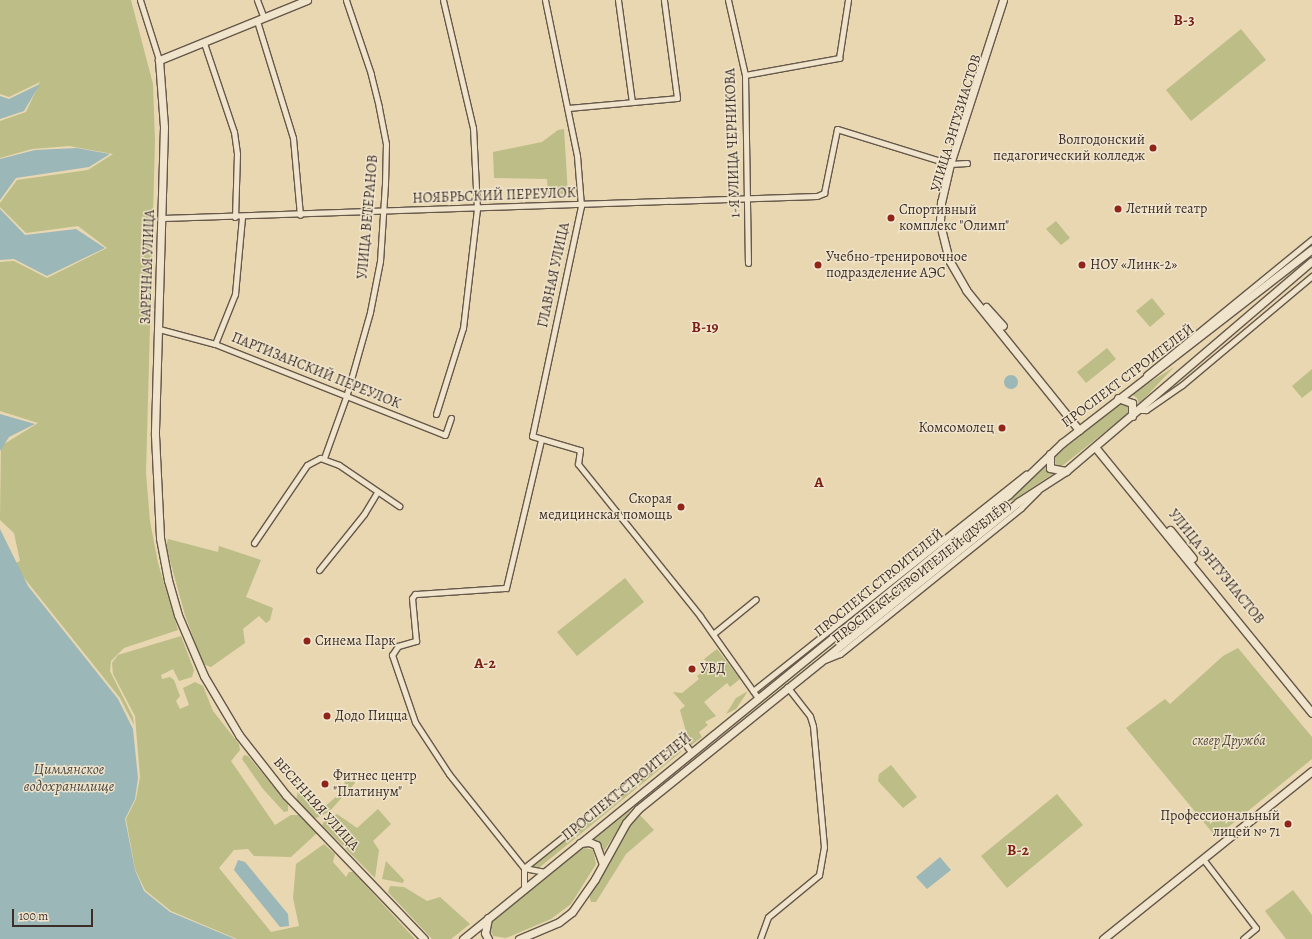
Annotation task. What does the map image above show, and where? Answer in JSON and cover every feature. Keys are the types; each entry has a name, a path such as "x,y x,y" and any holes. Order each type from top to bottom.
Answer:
{"street":[{"name":"ЗАРЕЧНАЯ УЛИЦА","path":"140,0 159,60 164,127 163,218 155,439 160,538"},
{"path":"257,0 260,19 293,138 300,215"},
{"path":"159,60 307,0"},
{"name":"УЛИЦА ВЕТЕРАНОВ","path":"324,458 346,398 370,312 380,261 383,212 386,144 371,74 346,0"},
{"path":"436,414 463,328 477,209 473,128 443,0"},
{"name":"ГЛАВНАЯ УЛИЦА","path":"541,440 532,436 581,206 568,108 545,0"},
{"path":"618,0 632,102"},
{"path":"568,108 677,98 664,0"},
{"name":"1-Я УЛИЦА ЧЕРНИКОВА","path":"728,0 745,75 748,263"},
{"path":"745,75 839,58 848,0"},
{"path":"967,163 952,165 1003,0"},
{"name":"УЛИЦА ЭНТУЗИАСТОВ","path":"1008,0 952,165 944,204 944,224 953,258 970,288 1080,428"},
{"path":"204,43 234,132 237,154 235,217"},
{"name":"НОЯБРЬСКИЙ ПЕРЕУЛОК","path":"163,218 242,217 581,206 748,196 809,196 824,193 836,129 952,165"},
{"path":"215,344 235,294 242,217"},
{"path":"1137,385 1153,367 1312,239"},
{"name":"ПРОСПЕКТ СТРОИТЕЛЕЙ","path":"463,939 1009,494 1028,473 1080,428 1312,249"},
{"name":"ПРОСПЕКТ СТРОИТЕЛЕЙ","path":"519,939 559,922 572,912 603,864 622,829 638,809 815,664 1018,502 1066,471 1312,261"},
{"path":"1138,410 1146,410 1182,385 1312,276"},
{"name":"ПАРТИЗАНСКИЙ ПЕРЕУЛОК","path":"159,329 215,344 346,398 445,435 451,418"},
{"path":"1118,398 1132,403 1132,416"},
{"path":"524,888 524,868 449,774 415,722 392,654 398,646 416,641 412,598 415,594 506,588 541,440 580,450 578,464 713,634 758,698"},
{"name":"УЛИЦА ЭНТУЗИАСТОВ","path":"1096,446 1312,707"},
{"path":"1050,454 1050,468 1066,471"},
{"path":"254,544 307,464 324,458 398,506"},
{"name":"ПРОСПЕКТ СТРОИТЕЛЕЙ (ДУБЛЁР)","path":"753,691 1028,473"},
{"path":"319,570 364,514 376,492"},
{"name":"ВЕСЕННЯЯ УЛИЦА","path":"160,538 168,580 178,615 204,676 239,735 286,795 424,939"},
{"path":"713,634 756,599"},
{"path":"1232,610 1312,713"},
{"path":"760,939 768,917 819,875 824,847 813,726 810,716 787,687"},
{"path":"524,868 683,741 691,752"},
{"path":"1103,939 1203,860 1312,770"},
{"path":"579,843 589,842 596,845 603,864"},
{"path":"1203,860 1256,928 1243,939"},
{"path":"524,868 544,872"},
{"path":"488,918 485,933 488,939"}],"green space":[{"path":"0,0 131,0 153,84 155,141 146,473 150,521 158,563 178,630 124,648 111,661 110,671 133,717 134,725 120,698 13,564 20,561 14,533 0,520 1,446 38,423 0,411 0,262 14,261 47,278 107,248 78,226 26,233 0,207 0,203 17,180 88,170 113,154 69,146 32,149 0,158 0,121 26,112 40,82 9,97 0,94"},
{"path":"1241,29 1266,60 1191,121 1166,90"},
{"path":"564,129 568,194 548,194 547,179 494,178 493,152 542,142 558,130"},
{"path":"1056,221 1070,238 1061,245 1046,229"},
{"path":"1152,298 1165,314 1150,327 1136,311"},
{"path":"1107,348 1116,359 1086,383 1077,372"},
{"path":"1174,367 1139,404 1137,398 1131,394"},
{"path":"1312,369 1312,390 1302,398 1292,386"},
{"path":"1121,403 1129,404 1130,412 1062,466 1056,465 1054,457"},
{"path":"1045,464 1054,473 1012,501 1010,499"},
{"path":"168,539 218,552 219,546 261,560 246,597 273,608 270,620 266,623 259,616 243,629 245,643 211,667 203,664 185,615 166,546"},
{"path":"625,578 644,602 577,656 557,632"},
{"path":"181,636 194,670 192,677 179,681 173,669 161,675 162,679 170,677 174,680 180,696 176,701 180,709 189,705 183,688 195,682 203,686 213,711 239,744 240,750 231,761 275,825 291,815 299,815 317,833 291,857 254,856 248,849 234,850 219,868 271,932 299,926 293,898 296,864 324,844 335,854 333,862 346,877 349,872 353,872 415,939 237,939 171,911 145,890 135,869 126,819 136,799 140,777 135,716 113,674 112,663 118,655"},
{"name":"сквер Дружба","path":"1238,648 1312,737 1312,759 1216,837 1126,728 1165,699 1170,704 1223,656"},
{"path":"717,649 740,679 730,687 727,683 704,702 716,716 705,722 708,725 699,732 702,737 690,746 680,710 685,706 673,692 682,693 699,679 697,676 710,666 704,659"},
{"path":"748,691 736,709 726,714 736,698"},
{"path":"680,746 681,752 540,867 533,867 532,864"},
{"path":"244,755 248,756 288,804 288,811 284,812 263,789 242,759"},
{"path":"891,765 917,797 903,808 878,781 879,774"},
{"path":"344,770 355,783 329,812 314,819 296,801 298,791 314,807 322,809 345,789"},
{"path":"1057,794 1083,825 1007,888 981,856"},
{"path":"630,806 632,808 604,851 600,843 590,838"},
{"path":"378,809 391,824 373,841 379,850 375,878 322,825 325,820 337,814 357,828"},
{"path":"638,813 654,830 626,854 596,902 591,902 589,895 627,825"},
{"path":"581,847 593,850 596,864 571,904 551,919 506,938 493,936 490,929 492,921"},
{"path":"386,861 404,880 403,883 382,879"},
{"path":"390,886 404,887 427,901 440,897 470,924 451,939 432,939 388,892"},
{"path":"1293,890 1312,915 1312,939 1286,939 1265,911"}],"water":[{"path":"40,84 24,111 0,119 0,96 9,99"},
{"path":"77,148 110,154 89,167 16,178 0,200 0,159 35,150"},
{"path":"0,209 25,235 76,229 105,248 47,276 14,259 0,260"},
{"path":"1008,375 1014,375 1018,379 1018,385 1014,389 1008,389 1004,385 1004,379"},
{"path":"0,414 35,424 9,437 0,451"},
{"name":"Цимлянское водохранилище","path":"0,529 28,586 118,699 133,729 138,778 135,799 125,819 135,870 144,891 170,912 235,939 0,939"},
{"path":"940,857 951,870 927,889 916,877"},
{"path":"238,860 245,862 288,914 289,926 280,927 234,870"}],"place":[{"name":"Волгодонский педагогический колледж","path":"1153,148"},
{"name":"Летний театр","path":"1118,209"},
{"name":"Спортивный комплекс \"Олимп\"","path":"891,218"},
{"name":"Учебно-тренировочное подразделение АЭС","path":"818,265"},
{"name":"НОУ «Линк-2»","path":"1082,265"},
{"name":"Комсомолец","path":"1002,428"},
{"name":"Скорая медицинская помощь","path":"681,507"},
{"name":"Синема Парк","path":"307,641"},
{"name":"УВД","path":"692,669"},
{"name":"Додо Пицца","path":"327,716"},
{"name":"Фитнес центр \"Платинум\"","path":"325,784"},
{"name":"Профессиональный лицей № 71","path":"1288,824"}],"district":[{"name":"В-3","path":"1184,21"},
{"name":"В-19","path":"705,328"},
{"name":"А","path":"819,483"},
{"name":"А-2","path":"485,664"},
{"name":"В-2","path":"1018,851"}]}
